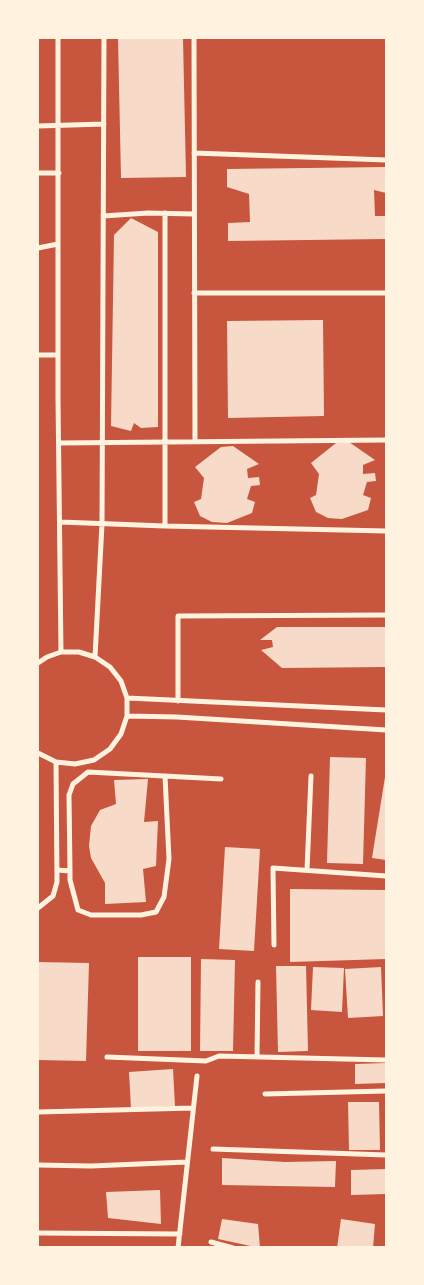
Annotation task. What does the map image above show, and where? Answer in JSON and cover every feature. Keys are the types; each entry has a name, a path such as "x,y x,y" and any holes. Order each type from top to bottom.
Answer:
{"street":[{"path":"58,38 60,126 58,355 61,652"},
{"path":"96,657 102,524 104,38"},
{"path":"194,38 195,441"},
{"path":"38,126 104,124"},
{"path":"194,153 386,160"},
{"path":"38,173 59,173"},
{"path":"104,216 165,213 194,214"},
{"path":"165,213 165,526"},
{"path":"38,248 58,244"},
{"path":"194,292 386,293"},
{"path":"38,355 58,355"},
{"path":"59,443 386,440"},
{"path":"60,522 386,531"},
{"path":"178,700 178,616 386,615"},
{"path":"38,663 61,652 79,652 96,657 110,667 121,682 127,698 127,716 121,734 110,749 94,760 75,764 56,762 38,753"},
{"path":"127,698 386,710"},
{"path":"127,716 176,717 386,730"},
{"path":"38,908 53,896 57,870 56,762"},
{"path":"166,776 169,859 164,897 156,912 141,915 91,915 78,910 70,880 69,801 73,784 88,772 166,776 220,779"},
{"path":"307,870 312,776"},
{"path":"56,800 69,801"},
{"path":"274,945 273,868 386,876"},
{"path":"57,870 70,871"},
{"path":"257,1057 258,982"},
{"path":"107,1057 206,1061 219,1056 386,1060"},
{"path":"178,1248 197,1076"},
{"path":"264,1094 386,1092"},
{"path":"38,1112 193,1108"},
{"path":"213,1149 386,1155"},
{"path":"38,1165 92,1166 187,1162"},
{"path":"38,1233 180,1234"},
{"path":"211,1242 233,1248"}],"building":[{"path":"118,38 183,38 186,177 121,178"},
{"path":"386,167 386,193 374,190 375,216 386,216 386,239 228,241 228,223 250,222 249,194 227,187 227,169"},
{"path":"131,218 158,232 158,427 141,428 134,423 131,431 111,426 114,235"},
{"path":"323,320 324,416 228,418 227,321"},
{"path":"349,442 375,460 363,465 363,474 375,473 376,481 367,482 363,495 371,498 368,510 342,519 328,518 316,512 310,498 316,495 319,474 311,463 336,443"},
{"path":"233,446 259,464 247,469 248,478 259,477 260,485 251,486 247,499 255,502 252,513 227,523 212,522 200,516 194,502 201,499 204,478 195,467 221,447"},
{"path":"277,627 386,627 386,667 282,668 261,650 273,647 272,640 260,640"},
{"path":"330,757 366,758 363,864 327,863"},
{"path":"386,777 386,860 372,858"},
{"path":"148,779 144,822 158,821 156,866 143,869 146,902 105,904 105,883 91,858 89,846 91,826 100,810 116,804 114,780"},
{"path":"225,847 260,849 254,951 219,949"},
{"path":"290,889 386,890 386,959 290,962"},
{"path":"138,957 191,957 191,1051 138,1051"},
{"path":"201,959 235,960 233,1051 200,1051"},
{"path":"38,962 89,963 86,1061 38,1060"},
{"path":"276,966 306,966 308,1051 278,1052"},
{"path":"313,967 344,968 342,1012 311,1010"},
{"path":"381,967 383,1016 348,1018 345,969"},
{"path":"386,1063 386,1083 355,1084 355,1064"},
{"path":"173,1069 175,1106 131,1109 129,1072"},
{"path":"348,1102 379,1102 380,1150 349,1150"},
{"path":"222,1158 285,1162 336,1161 335,1187 222,1185"},
{"path":"386,1169 386,1194 351,1195 351,1170"},
{"path":"160,1190 161,1224 108,1218 106,1192"},
{"path":"222,1219 258,1224 260,1248 218,1239"},
{"path":"341,1219 375,1224 373,1248 337,1248"}]}
